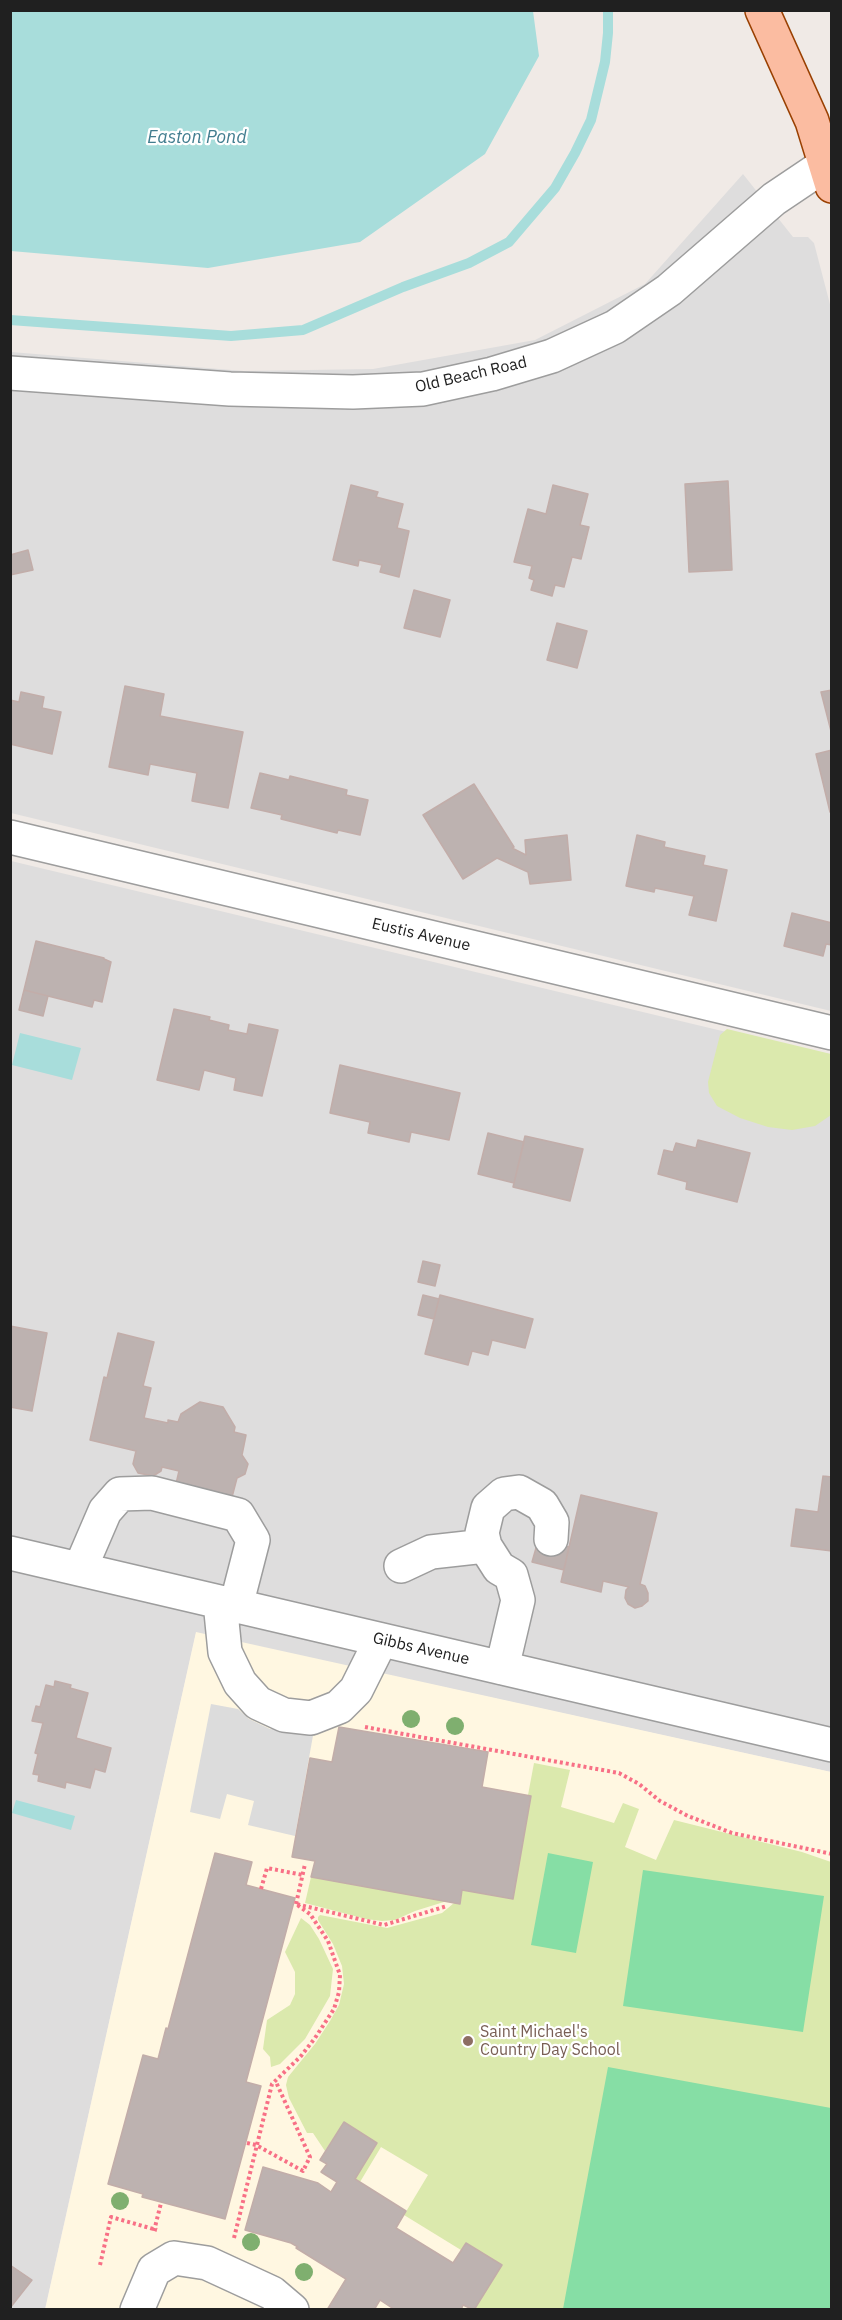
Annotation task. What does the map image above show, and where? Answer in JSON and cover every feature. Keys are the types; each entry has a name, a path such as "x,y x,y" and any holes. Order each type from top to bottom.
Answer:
{"main road":[{"path":"762,10 812,121 829,170"}],"street":[{"name":"Old Beach Road","path":"10,373 230,389 353,392 423,389 492,374 552,356 615,327 669,290 774,199 829,170"},
{"name":"Eustis Avenue","path":"10,837 831,1033"},
{"path":"502,1668 518,1600 511,1575 499,1568 484,1546 482,1533 488,1508 504,1494 519,1492 542,1505 552,1522 551,1539"},
{"path":"80,1569 105,1511 120,1494 152,1493 238,1515 254,1540 228,1604 225,1652 240,1683 258,1702 284,1715 311,1718 339,1707 356,1690 381,1640"},
{"path":"401,1566 431,1552 484,1546"},
{"name":"Gibbs Avenue","path":"10,1552 831,1746"},
{"path":"137,2310 154,2270 174,2258 207,2263 272,2293 292,2310"}],"path":[{"path":"311,1718 619,1773 639,1784 660,1801 721,1828 831,1854"},
{"path":"296,1904 305,1864"},
{"path":"261,1889 267,1868 303,1875"},
{"path":"296,1904 384,1925 447,1906"},
{"path":"233,2242 272,2084 315,2038 334,2009 339,1992 340,1975 328,1941 310,1914 296,1904"},
{"path":"247,2143 256,2145 303,2171 310,2157 276,2082"}],"shaded area":[{"path":"743,174 793,237 808,237 814,243 832,312 831,1011 11,813 11,352 244,371 373,369 535,340 645,284"},
{"path":"11,861 831,1057 831,1772 196,1633 45,2309 11,2310"},
{"name":"Saint Michael's Country Day School","path":"196,1632 831,1772 831,2309 45,2310"},
{"path":"211,1704 238,1709 249,1719 270,1729 314,1730 295,1836 248,1825 254,1801 227,1794 220,1819 190,1812"}],"green space":[{"path":"727,1029 831,1054 831,1115 815,1126 792,1130 768,1127 740,1118 717,1106 709,1093 708,1082 720,1035"},
{"path":"534,1763 570,1770 561,1807 614,1823 623,1803 639,1809 625,1847 656,1860 674,1820 802,1852 831,1862 831,2309 474,2309 502,2265 466,2243 461,2250 404,2215 428,2175 381,2147 360,2182 355,2179 377,2143 344,2122 325,2151 313,2133 307,2133 289,2098 286,2085 288,2077 315,2044 330,2021 339,2005 344,1984 342,1966 318,1917 320,1915 387,1928 442,1913 454,1903 460,1904 462,1890 513,1899 531,1796 528,1795"},
{"path":"548,1853 593,1862 576,1953 531,1945"},
{"path":"643,1870 824,1896 803,2032 623,2006"},
{"path":"311,1877 447,1901 395,1920 366,1919 305,1903"},
{"path":"301,1918 310,1925 319,1939 333,1969 330,1996 305,2039 280,2064 271,2067 270,2057 263,2049 267,2020 290,2005 295,1994 295,1972 285,1952"},
{"path":"608,2067 831,2108 831,2309 563,2309"}],"water":[{"name":"Easton Pond","path":"10,11 533,11 539,56 485,154 360,242 208,268 11,251"},
{"path":"20,1033 81,1048 72,1080 12,1065"},
{"path":"16,1800 75,1816 71,1830 12,1813"}],"building":[{"path":"728,481 732,570 689,572 685,484"},
{"path":"351,485 378,492 376,497 403,504 397,528 409,531 399,577 380,572 382,565 359,560 358,566 333,560"},
{"path":"553,485 588,494 580,525 589,527 581,559 572,557 564,587 555,585 552,596 531,590 534,580 529,578 532,566 514,562 528,509 546,514"},
{"path":"28,550 33,570 10,575 10,555"},
{"path":"414,590 450,600 440,637 404,628"},
{"path":"557,623 587,631 577,668 547,660"},
{"path":"125,686 164,694 160,716 243,732 228,808 192,801 197,773 150,764 148,775 109,767"},
{"path":"832,690 832,735 821,692"},
{"path":"21,692 44,697 42,708 61,712 52,754 10,744 10,700 19,702"},
{"path":"832,750 832,812 830,812 816,754"},
{"path":"260,773 289,780 290,776 347,790 346,795 368,800 360,835 338,830 337,833 281,819 282,815 251,808"},
{"path":"474,784 514,847 512,848 526,855 525,840 567,835 571,880 530,884 528,872 497,858 463,879 423,815"},
{"path":"637,835 665,842 664,847 705,856 703,865 727,870 716,921 689,915 694,896 655,888 654,892 626,886"},
{"path":"792,913 832,923 832,945 826,944 823,956 784,946"},
{"path":"36,941 104,958 111,962 102,1002 94,1000 92,1007 24,990"},
{"path":"24,990 48,996 43,1016 19,1010"},
{"path":"174,1009 210,1017 209,1020 229,1025 228,1030 247,1034 249,1024 278,1030 262,1096 234,1090 236,1078 204,1070 199,1090 157,1080"},
{"path":"340,1065 460,1093 449,1140 411,1132 409,1142 368,1133 370,1122 330,1113"},
{"path":"488,1133 524,1142 514,1183 478,1174"},
{"path":"525,1136 583,1149 570,1201 513,1187"},
{"path":"698,1140 750,1153 737,1202 686,1189 687,1182 658,1174 664,1150 673,1152 676,1143 696,1148"},
{"path":"423,1261 440,1265 435,1286 418,1282"},
{"path":"423,1295 439,1299 434,1319 418,1315"},
{"path":"440,1295 533,1319 525,1348 492,1340 488,1355 472,1351 468,1365 425,1354"},
{"path":"10,1326 47,1333 32,1411 10,1407"},
{"path":"118,1333 154,1342 143,1386 151,1388 144,1418 168,1423 168,1420 178,1422 181,1414 200,1402 223,1407 235,1427 234,1432 246,1435 242,1455 248,1464 245,1474 237,1478 231,1501 175,1488 179,1471 162,1467 161,1471 153,1476 138,1473 133,1464 136,1451 90,1440 104,1377 107,1378"},
{"path":"823,1476 832,1477 832,1551 791,1546 796,1509 818,1512"},
{"path":"581,1495 657,1513 640,1584 645,1586 648,1593 648,1601 642,1606 635,1608 628,1604 625,1598 629,1587 603,1581 601,1592 561,1582"},
{"path":"538,1541 569,1547 564,1570 532,1562"},
{"path":"55,1681 88,1693 76,1738 111,1748 105,1772 95,1769 90,1788 66,1782 65,1788 38,1781 39,1775 33,1774 38,1754 35,1753 43,1723 32,1721 36,1706 40,1707 46,1685 54,1687"},
{"path":"339,1727 488,1752 482,1787 531,1796 513,1899 462,1890 460,1904 311,1877 315,1861 292,1857 310,1758 332,1762"},
{"path":"215,1853 252,1862 246,1885 295,1898 246,2082 261,2086 225,2219 142,2197 143,2194 108,2184 143,2055 158,2059 166,2028 168,2029"},
{"path":"344,2122 377,2143 355,2179 406,2211 396,2228 453,2263 466,2243 502,2265 474,2310 463,2305 461,2310 395,2310 380,2300 374,2310 327,2310 346,2279 291,2243 245,2230 263,2167 318,2183 331,2192 337,2182 321,2172 327,2164 320,2160"},
{"path":"10,2265 32,2280 10,2308"}],"waterway":[{"path":"10,320 231,336 303,330 403,287 469,263 509,242 555,188 575,153 591,120 605,62 608,10"}],"place":[{"name":"Saint Michael's Country Day School","path":"468,2041"}]}
